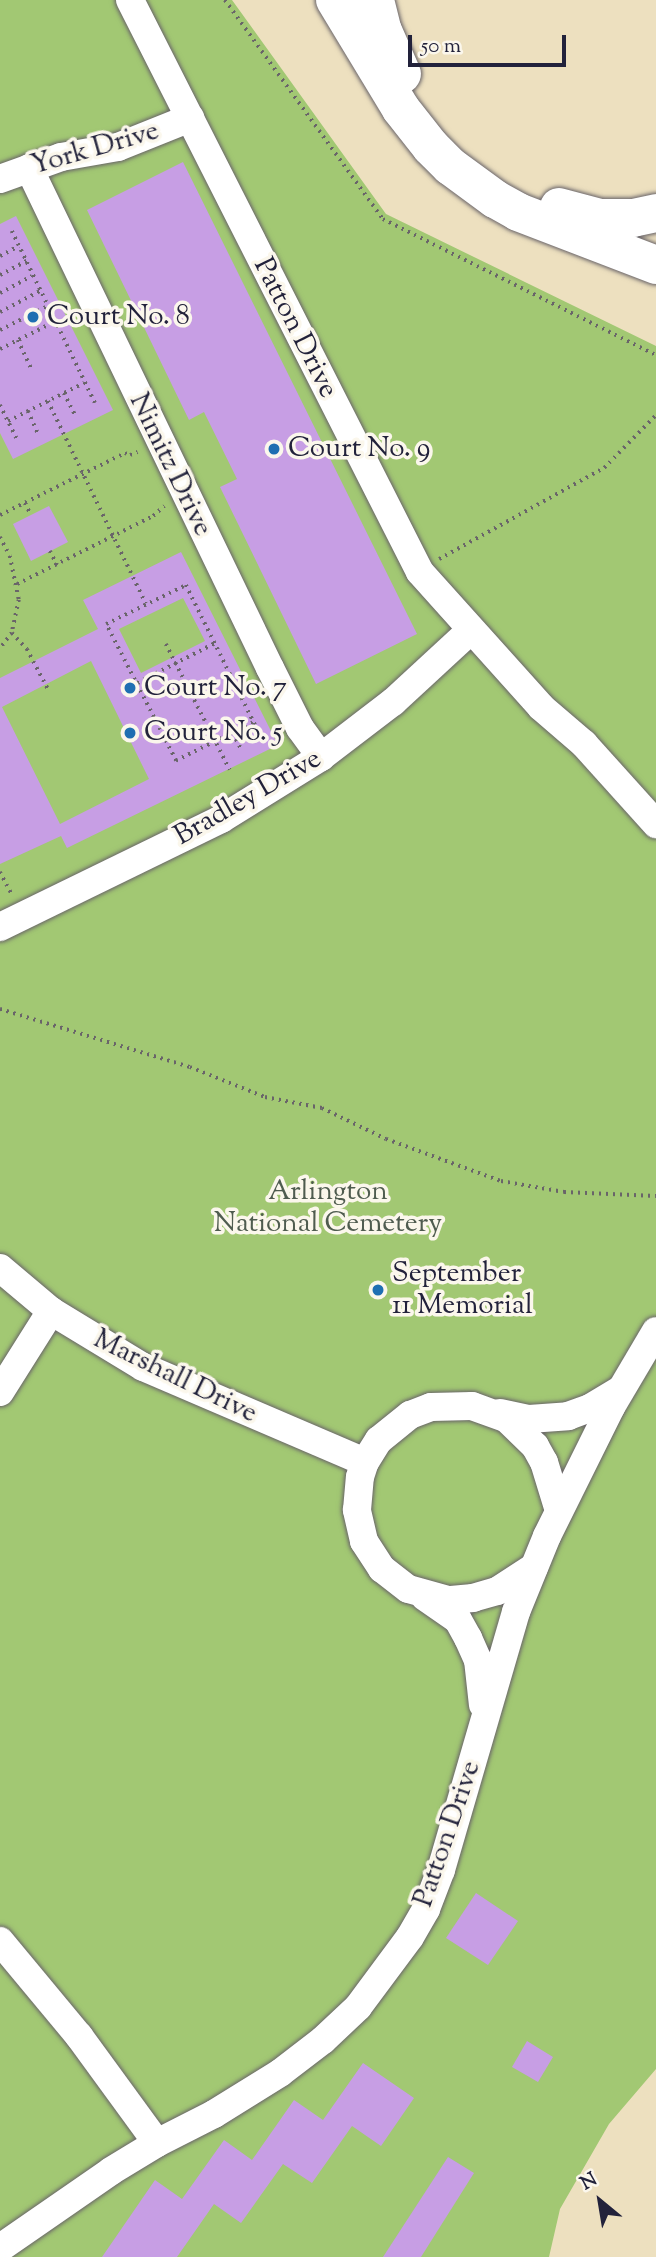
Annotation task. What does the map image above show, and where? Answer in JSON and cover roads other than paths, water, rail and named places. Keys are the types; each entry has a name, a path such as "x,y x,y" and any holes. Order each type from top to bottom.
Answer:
{"highway":[{"path":"335,0 386,86 431,148 495,199 548,225 656,265"},
{"path":"360,0 366,32 386,86"},
{"path":"375,0 391,51 414,95 445,134 479,165 523,191 583,215 617,219 656,213"}],"lane":[{"name":"Patton Drive","path":"130,0 420,572 470,631 541,707 593,753 656,824"},
{"name":"York Drive","path":"0,179 61,157 118,147 190,118"},
{"name":"Nimitz Drive","path":"29,168 270,668 300,728 321,757"},
{"name":"Bradley Drive","path":"0,927 220,819 321,757 393,702 470,631"},
{"name":"Marshall Drive","path":"0,1268 51,1311 143,1367 365,1462"},
{"path":"0,1392 51,1311"},
{"name":"Patton Drive","path":"0,2248 52,2210 157,2143 214,2114 280,2073 323,2040 358,2007 410,1937 426,1909 441,1870 516,1612 534,1567 559,1511 622,1388 656,1331"},
{"path":"483,1728 484,1689 478,1660 458,1620 445,1608 394,1580 382,1569 364,1541 357,1510 360,1477 365,1462 379,1440 410,1415 430,1407 453,1404 529,1419 568,1416 590,1408 622,1388"},
{"path":"490,1411 522,1431 535,1446 544,1462 559,1511"},
{"path":"423,1595 448,1600 473,1598 497,1591 534,1567"},
{"path":"0,1941 79,2036 157,2143"}],"place":[{"name":"Court No. 8","path":"33,317"},
{"name":"Court No. 9","path":"274,449"},
{"name":"Court No. 7","path":"130,688"},
{"name":"Court No. 5","path":"130,733"},
{"name":"September 11 Memorial","path":"378,1290"}],"park label":[{"name":"Arlington National Cemetery","path":"328,1208"}]}
